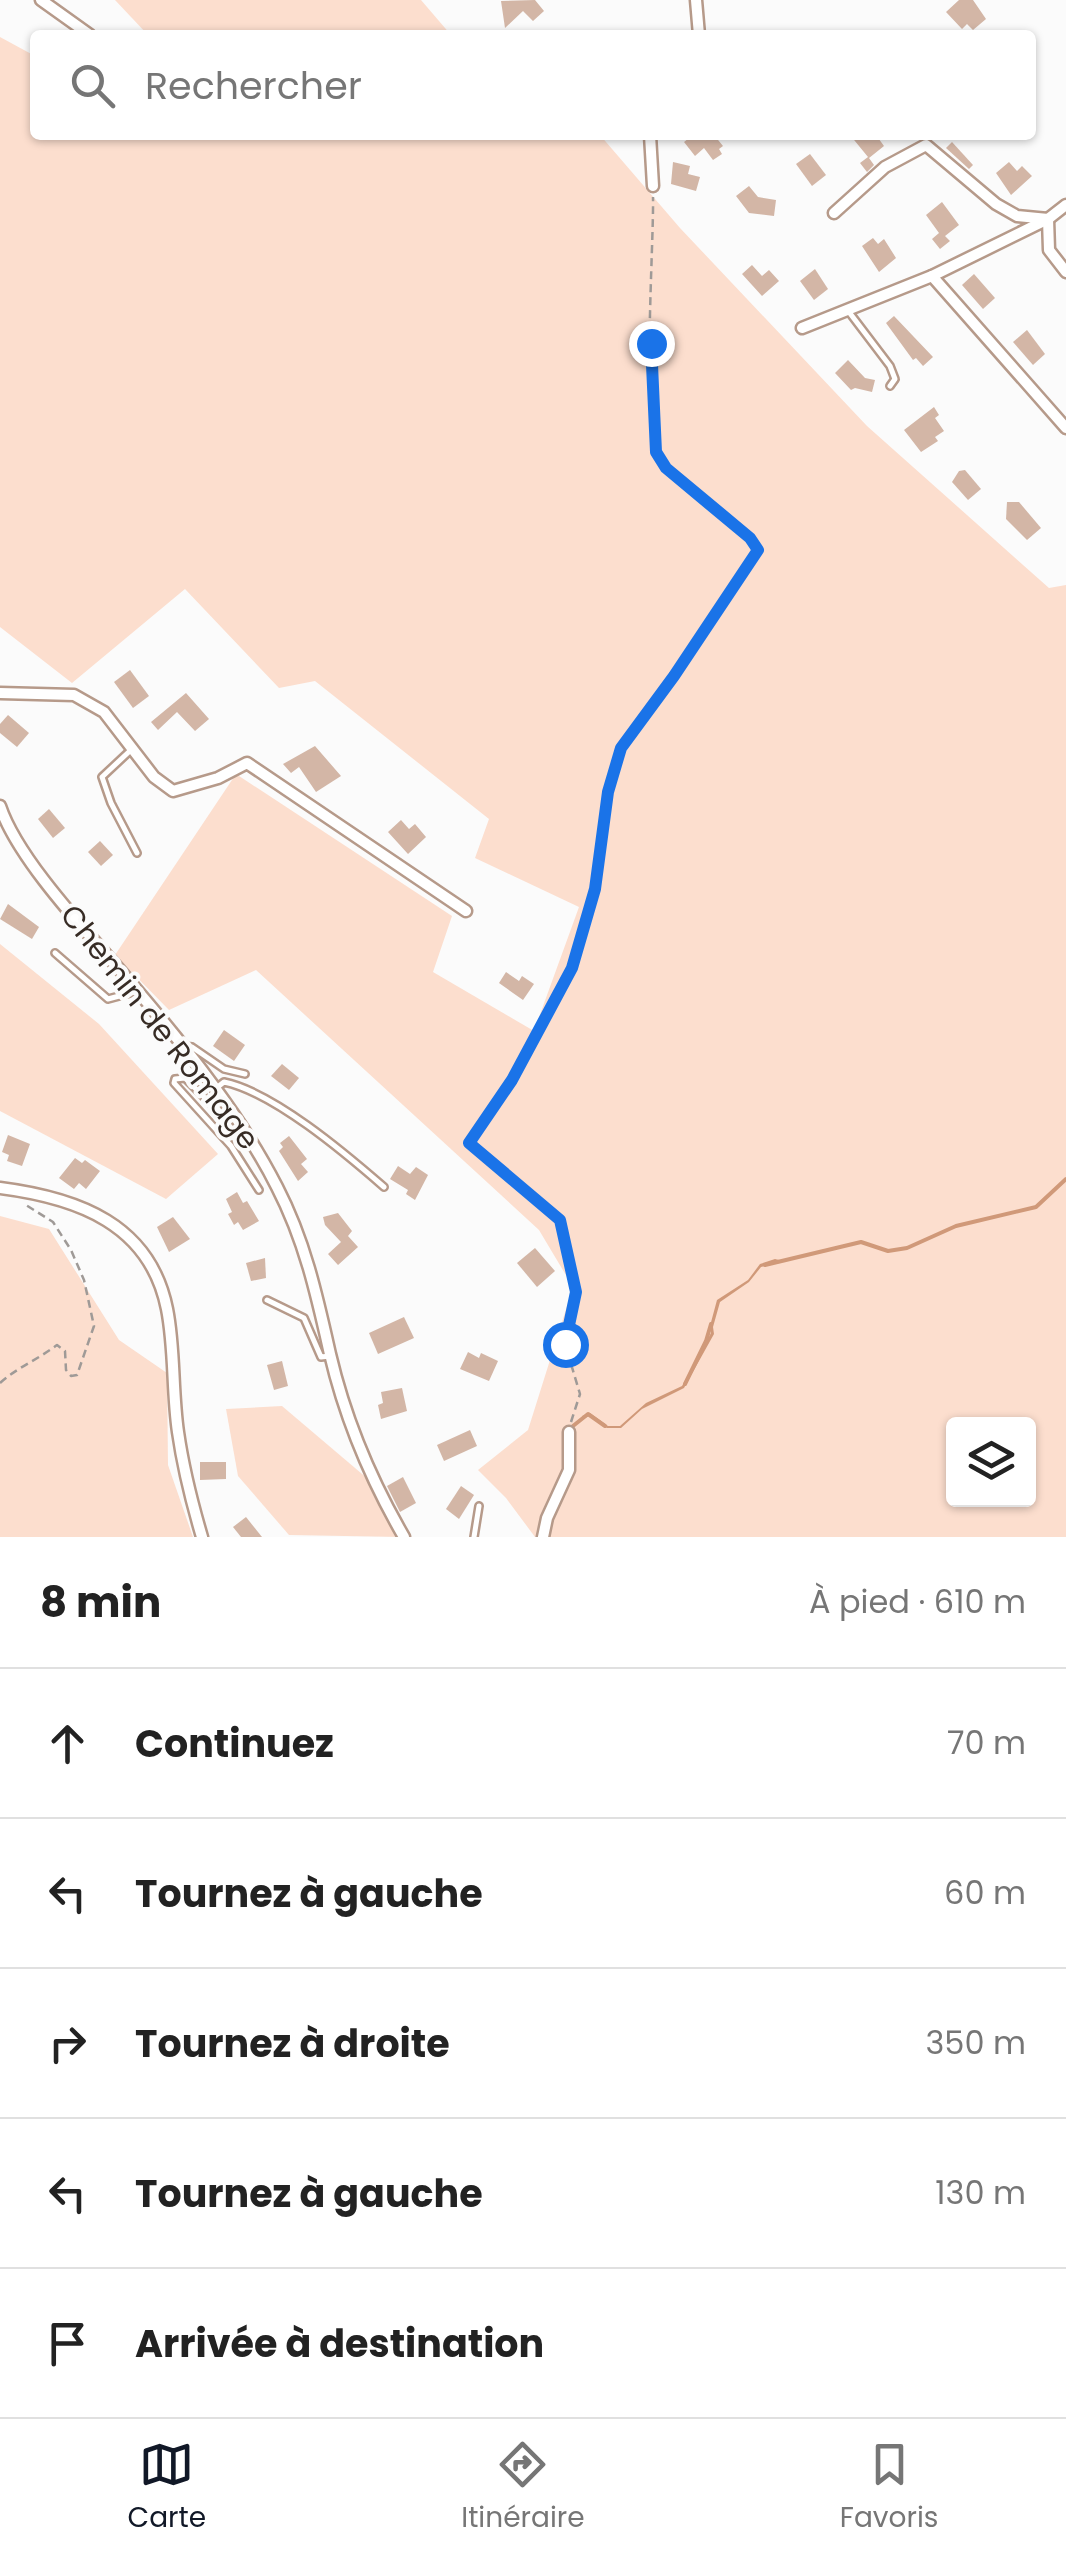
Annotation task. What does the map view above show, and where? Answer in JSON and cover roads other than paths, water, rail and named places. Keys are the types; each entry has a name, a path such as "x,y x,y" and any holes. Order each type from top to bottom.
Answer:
{"street":[{"path":"41,0 83,30"},
{"path":"696,0 699,30"},
{"path":"650,140 653,186"},
{"path":"834,213 885,168 926,144 996,204 1018,216 1048,218"},
{"path":"802,328 932,276 1048,218 1066,205"},
{"path":"1048,218 1049,250 1066,272"},
{"path":"932,276 1066,428"},
{"path":"0,692 74,696 104,712 154,777 173,791 218,778 247,763 466,911"},
{"name":"Chemin de Romage","path":"0,806 8,826 36,866 214,1089 278,1187 304,1247 330,1356 368,1468 404,1537"},
{"path":"0,1188 36,1192 78,1208 124,1231 150,1260 168,1310 177,1430 202,1537"},
{"path":"543,1537 546,1518 569,1470 569,1432"}],"lane":[{"path":"848,310 890,366 895,380 890,386"},
{"path":"133,748 102,776 111,804 138,853"},
{"path":"55,953 108,999 138,991"},
{"path":"181,1046 192,1047 224,1069 245,1074"},
{"path":"259,1190 230,1146 174,1082 175,1078 185,1078 210,1104 217,1098 214,1089 224,1082 257,1092 354,1160 384,1187"},
{"path":"267,1300 304,1318 322,1356 330,1356"},
{"path":"474,1537 480,1506"}],"waterway":[{"path":"765,1265 861,1242 888,1251 907,1248 956,1226 1036,1207 1066,1179"},
{"path":"685,1384 711,1324"},
{"path":"573,1426 588,1414 605,1426"}]}
